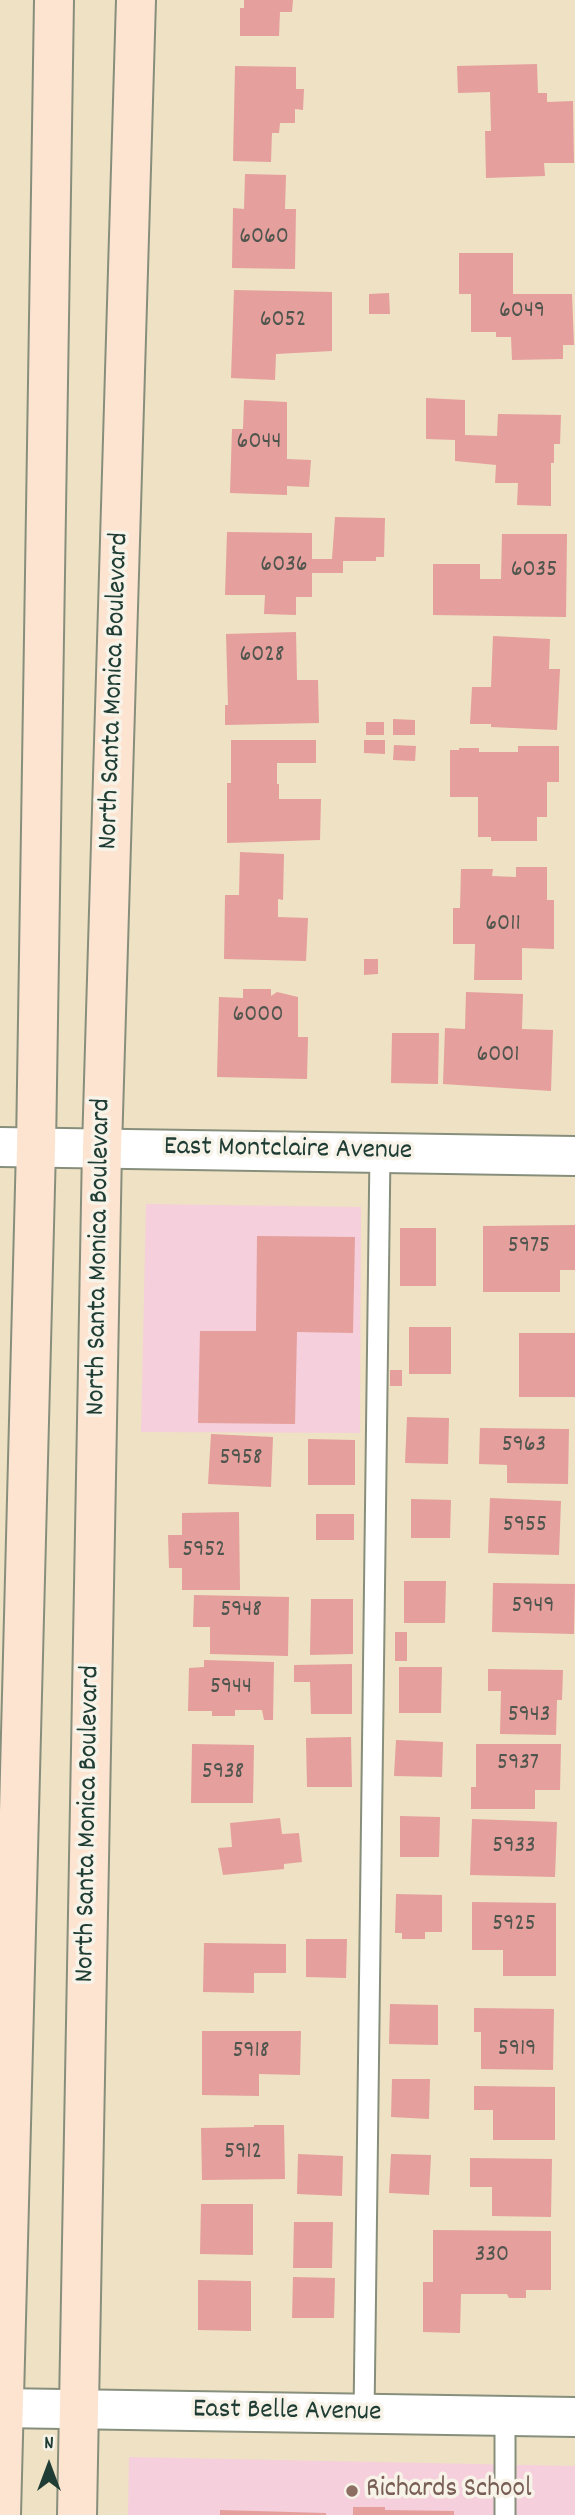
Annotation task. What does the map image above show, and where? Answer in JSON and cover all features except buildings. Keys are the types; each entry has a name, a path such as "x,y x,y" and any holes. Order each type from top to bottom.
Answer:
{"street":[{"path":"1,2515 18,1148 54,0"},
{"name":"North Santa Monica Boulevard","path":"77,2515 102,1148 136,0"},
{"name":"East Montclaire Avenue","path":"18,1148 575,1156"},
{"name":"East Belle Avenue","path":"1,2408 575,2417"}],"lane":[{"path":"364,2414 380,1152"},
{"path":"505,2416 505,2515"}],"shaded area":[{"path":"146,1204 361,1207 360,1433 141,1432"},
{"name":"Richards School","path":"129,2457 575,2466 575,2515 128,2515"}],"place":[{"name":"Richards School","path":"352,2491"}]}
